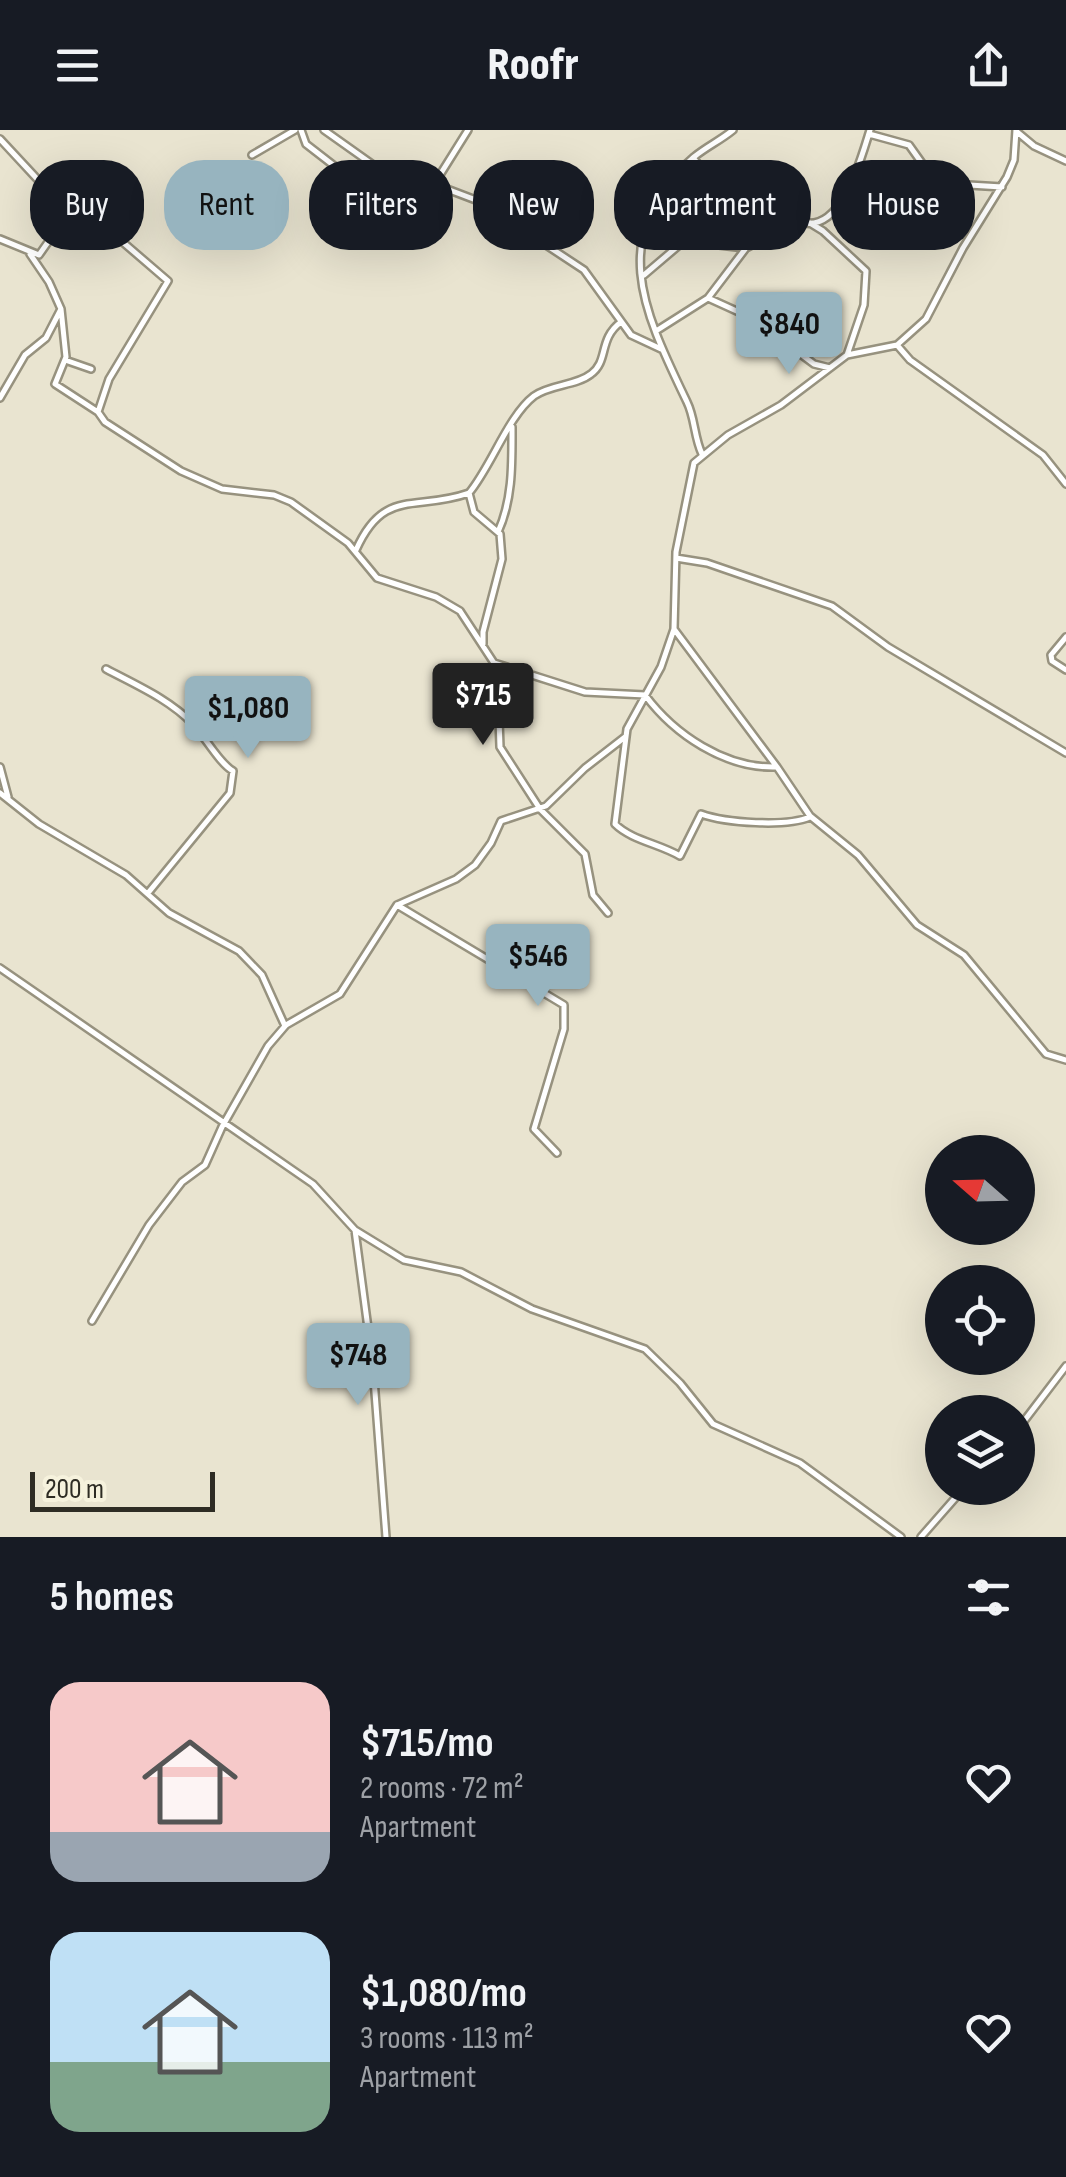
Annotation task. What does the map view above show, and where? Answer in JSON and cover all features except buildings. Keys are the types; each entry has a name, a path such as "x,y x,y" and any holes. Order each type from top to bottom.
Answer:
{"street":[{"path":"252,155 298,130 306,144 327,160"},
{"path":"324,130 366,160"},
{"path":"449,160 468,130"},
{"path":"702,454 687,401 661,349 643,298 642,231 647,214 693,158 733,130"},
{"path":"1016,131 1034,146 1066,161"},
{"path":"810,816 800,821 722,822 701,814 680,856 623,832 614,819 625,737 661,667 674,629 676,558 694,463 847,355 897,345 926,319 962,248 1002,187 1014,160 1016,131"},
{"path":"811,222 827,218 849,190 869,132 908,145 936,183 1002,187"},
{"path":"0,139 30,170"},
{"path":"453,193 510,213 537,239 584,270 636,338 661,349"},
{"path":"811,225 866,272 864,305 847,355"},
{"path":"0,238 30,254 49,282 60,310 65,360 55,384 98,412 105,422 181,471 229,491 283,498 356,550 377,578 436,598 460,611 497,664 584,692 645,695"},
{"path":"30,254 43,250"},
{"path":"98,412 109,380 168,280 132,250"},
{"path":"642,277 674,250"},
{"path":"656,331 708,298 744,250"},
{"path":"708,298 752,318 814,364 831,368"},
{"path":"0,398 26,355 46,338 60,310"},
{"path":"356,550 366,526 387,509 469,493 531,398 595,371 605,337 621,322"},
{"path":"897,345 910,360 1043,455 1066,484"},
{"path":"65,360 90,369"},
{"path":"483,647 483,632 502,559 498,532 506,510 513,464 512,426"},
{"path":"469,493 474,512 498,532"},
{"path":"676,558 707,563 832,606 888,648 1066,752"},
{"path":"674,629 810,816 858,855 917,926 964,955 1046,1054 1066,1060"},
{"path":"1066,637 1051,655 1066,670"},
{"path":"497,664 500,747 540,808 585,854 593,895 608,913"},
{"path":"106,669 164,700 191,722 215,748 224,766 234,771 230,793 148,892"},
{"path":"645,695 660,716 702,747 748,765 777,767"},
{"path":"92,1321 149,1224 182,1182 205,1165 256,1063 285,1026 340,994 397,905 468,871 492,844 501,821 540,808 625,737"},
{"path":"0,767 9,800"},
{"path":"0,793 39,824 77,843 148,892 169,913 238,951 253,964 270,990 285,1026"},
{"path":"397,905 564,1005 564,1029 534,1129 557,1153"},
{"path":"0,968 313,1184 355,1230 404,1260 460,1272 532,1309 644,1349 680,1383 712,1424 810,1468 901,1537"},
{"path":"355,1230 373,1366 386,1537"},
{"path":"1035,1407 1066,1366"},
{"path":"920,1537 949,1505"}]}
